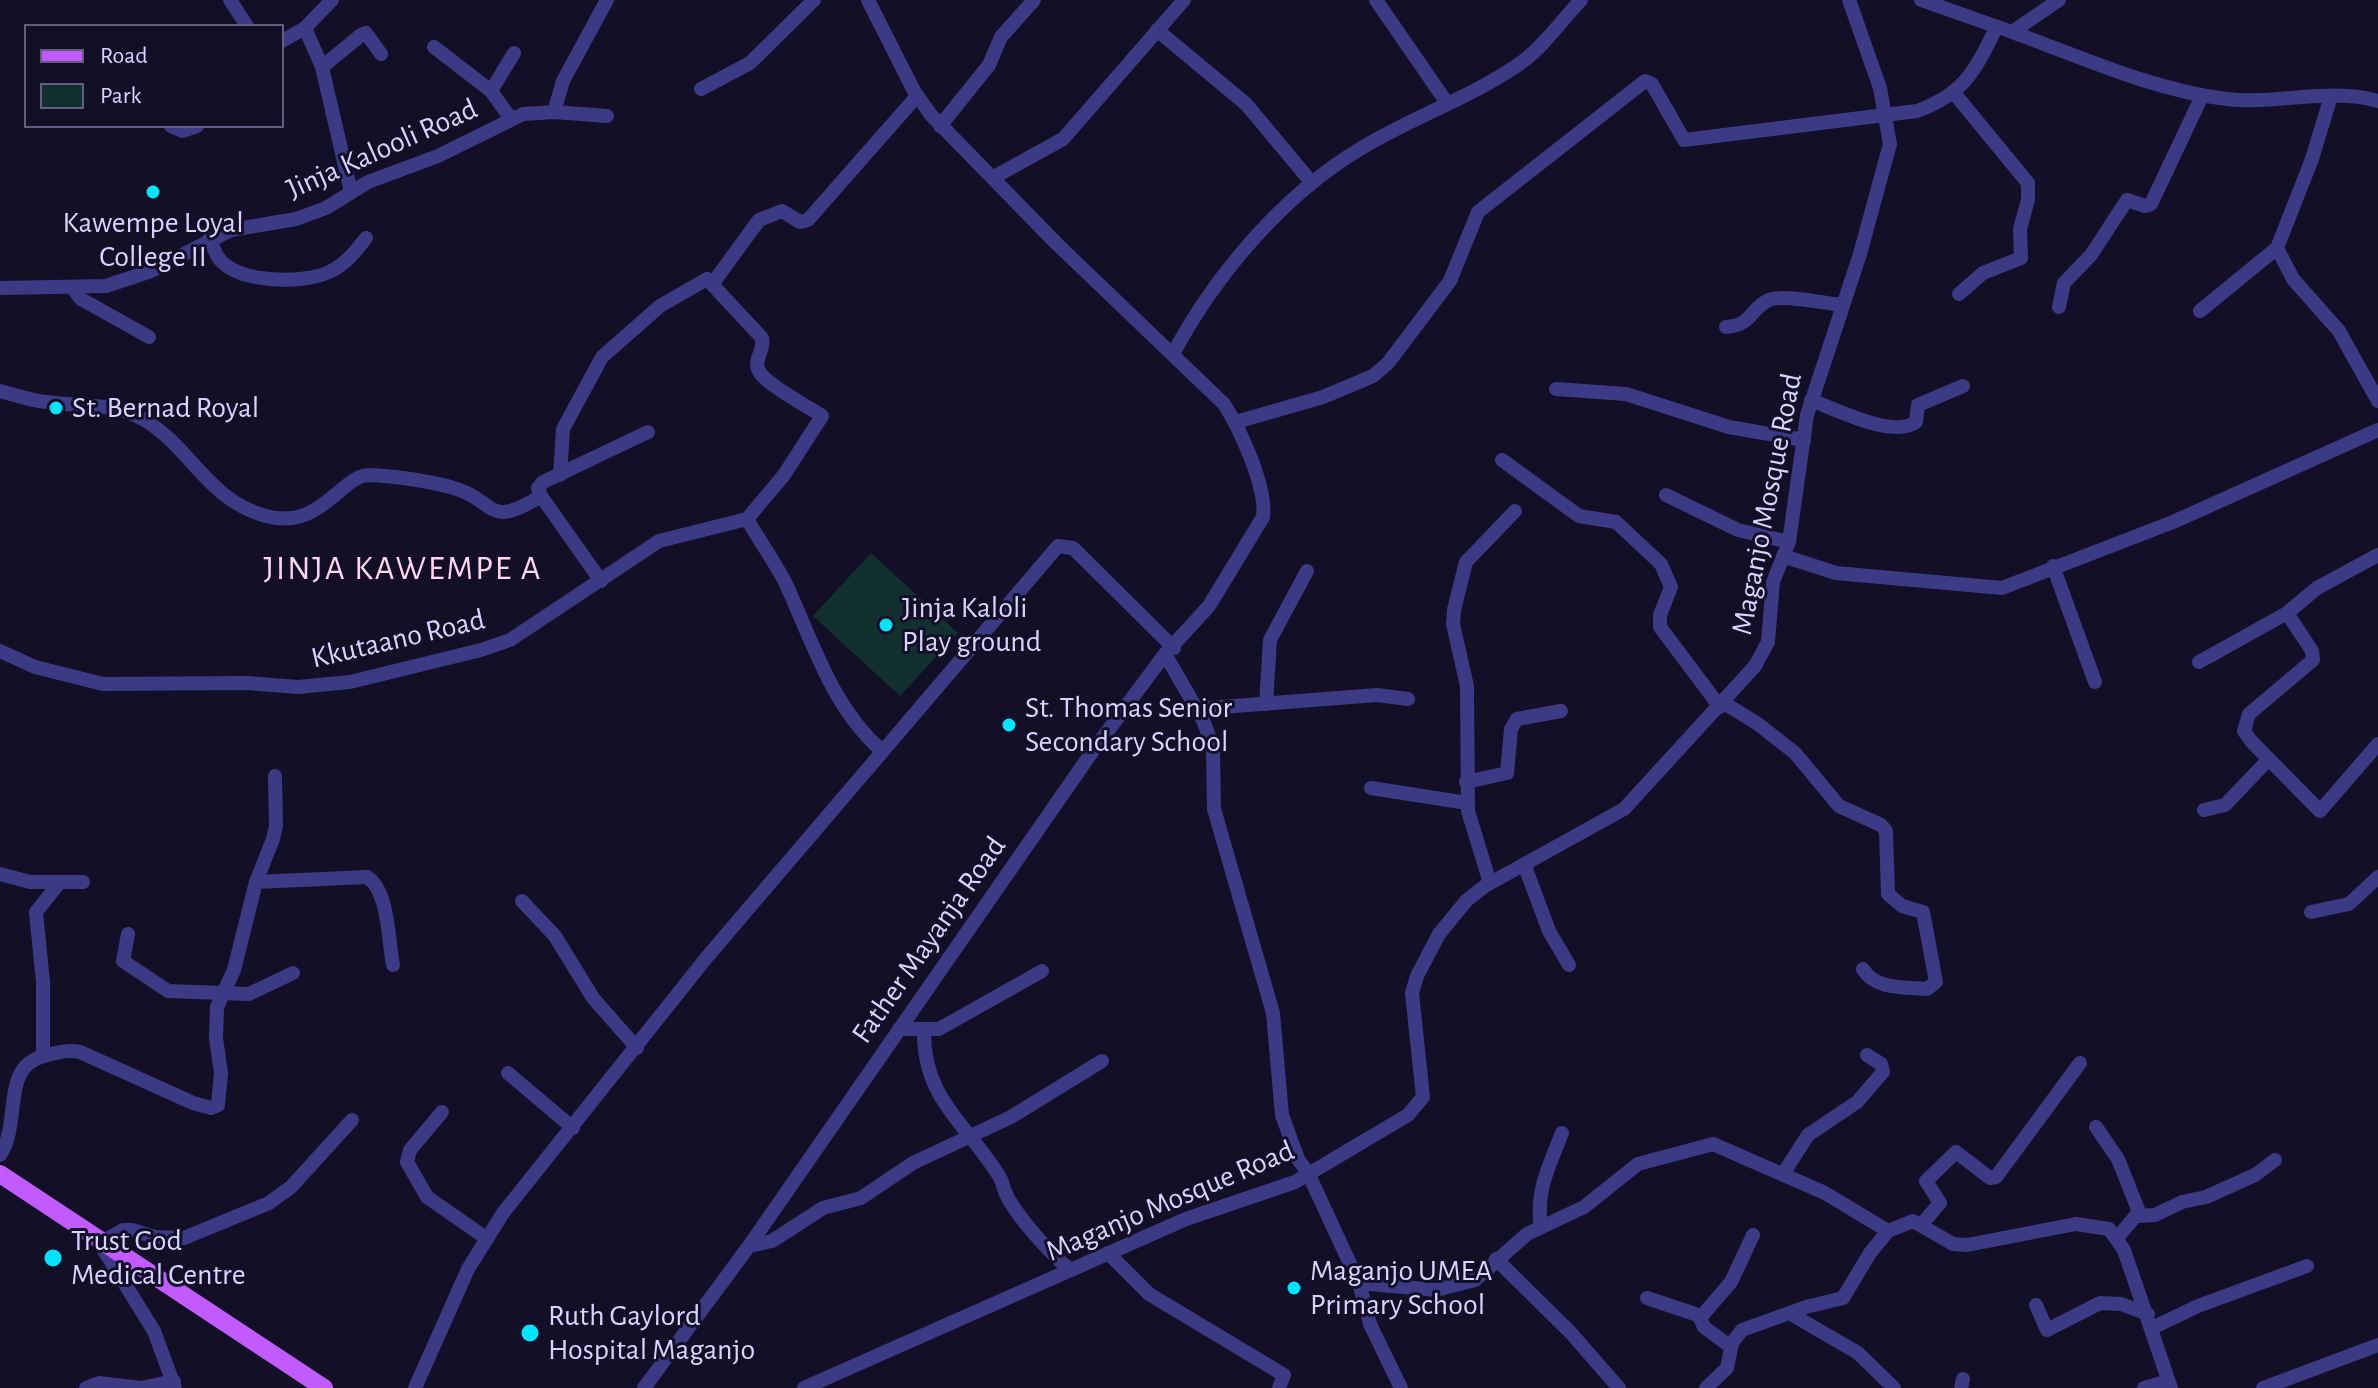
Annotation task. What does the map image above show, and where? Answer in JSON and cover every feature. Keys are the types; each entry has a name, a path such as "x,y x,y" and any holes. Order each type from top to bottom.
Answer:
{"main road":[{"path":"0,1174 324,1388"}],"street":[{"path":"230,0 246,24"},
{"path":"284,40 305,28 332,0"},
{"path":"554,112 563,81 607,0"},
{"path":"701,89 750,63 814,0"},
{"path":"868,0 917,96 940,126 994,177 1057,244 1224,404 1236,422 1323,397 1373,376 1388,363 1450,281 1478,212 1645,81 1652,84 1684,140 1917,111 1954,93 1976,69 1996,28"},
{"path":"940,126 989,65 1001,37 1034,0"},
{"path":"994,177 1063,139 1184,0"},
{"path":"1376,0 1447,103"},
{"path":"1173,354 1192,318 1220,283 1264,230 1312,183 1360,149 1525,60 1581,0"},
{"name":"Maganjo Mosque Road","path":"804,1388 1108,1253 1223,1205 1295,1182 1418,1107 1423,1097 1412,993 1417,976 1450,917 1490,883 1624,809 1658,768 1722,705 1766,649 1773,582 1789,542 1811,400 1840,305 1860,254 1888,154 1887,113 1849,0"},
{"path":"1921,0 2160,85 2202,96 2249,101 2331,96 2378,101"},
{"path":"2012,32 2059,0"},
{"path":"305,28 322,67 351,192"},
{"path":"1157,30 1246,104 1312,183"},
{"path":"322,67 366,33 381,54"},
{"path":"434,47 491,91 511,119"},
{"path":"491,91 514,53"},
{"path":"1954,93 2028,183 2020,229 2021,258 1983,273 1959,294"},
{"path":"713,283 765,215 782,211 800,222 808,220 917,96"},
{"path":"2059,307 2064,283 2091,255 2127,200 2151,204 2202,96"},
{"path":"2200,311 2277,248 2312,159 2331,96"},
{"name":"Jinja Kalooli Road","path":"0,288 86,289 125,280 151,271 231,230 312,214 342,202 351,192 523,114 554,112 607,116"},
{"path":"209,239 222,262 235,271 275,279 329,272 353,255 366,238"},
{"path":"2277,248 2293,279 2339,331 2378,401"},
{"path":"560,475 563,429 602,357 668,300 703,280 713,283 762,338 764,345 757,362 762,376 822,416 784,475 747,519 783,580 814,654 834,690 864,735 882,751"},
{"path":"72,287 81,299 149,337"},
{"path":"1726,327 1745,323 1762,305 1777,299 1840,305"},
{"path":"1811,400 1874,425 1910,426 1916,422 1918,405 1963,386"},
{"path":"1556,389 1626,394 1729,427 1804,440"},
{"path":"0,391 44,402 103,406 143,419 222,495 265,516 294,516 324,507 351,483 368,475 455,489 488,509 500,512 520,509 541,496"},
{"name":"Father Mayanja Road","path":"644,1388 749,1246 1092,752 1209,606 1263,517 1261,495 1236,422"},
{"path":"1783,556 1836,573 2002,588 2173,522 2378,430"},
{"path":"601,581 541,496 540,485 648,432"},
{"path":"1502,460 1579,516 1593,522 1616,522 1661,564 1671,587 1660,615 1660,627 1722,705 1758,724 1795,753 1839,806 1881,825 1886,831 1888,894 1902,906 1923,912 1936,982 1927,989 1894,986 1871,980 1863,969"},
{"path":"1666,495 1738,530 1789,542"},
{"path":"1490,883 1476,846 1467,803 1467,686 1453,624 1456,594 1466,562 1515,511"},
{"name":"Kkutaano Road","path":"0,651 35,667 103,684 246,683 319,687 408,670 498,644 601,581 659,541 747,519"},
{"path":"415,1388 454,1298 486,1238 707,957 1036,569 1058,546 1065,545 1112,584 1170,651 1213,747 1214,809 1273,1013 1282,1115 1298,1159 1308,1173 1359,1283 1370,1324 1401,1388"},
{"path":"2199,662 2287,613 2317,588 2378,555"},
{"path":"2053,566 2095,682"},
{"path":"1266,704 1270,640 1307,571"},
{"path":"2287,613 2314,656 2246,720 2244,731 2320,811 2378,744"},
{"path":"1196,709 1377,695 1408,699"},
{"path":"1466,782 1507,773 1511,729 1517,719 1561,711"},
{"path":"2204,810 2225,805 2269,759"},
{"path":"0,1155 12,1121 13,1086 18,1070 28,1061 43,1056 80,1052 193,1103 216,1107 221,1082 216,1015 234,970 256,882 276,826 275,776"},
{"path":"1371,788 1467,803"},
{"path":"1524,864 1549,931 1569,965"},
{"path":"0,874 30,882 83,882"},
{"path":"256,882 367,877 375,882 381,898 393,965"},
{"path":"2311,912 2349,904 2378,877"},
{"path":"43,1056 43,982 36,912 60,882"},
{"path":"522,901 555,936 593,998 637,1048"},
{"path":"128,934 123,961 168,991 249,994 293,973"},
{"path":"899,1029 939,1029 1042,971"},
{"path":"924,1031 924,1057 945,1107 1001,1179 1014,1206 1057,1259 1070,1270"},
{"path":"1783,1174 1808,1135 1857,1102 1883,1072 1881,1064 1867,1055"},
{"path":"749,1246 772,1241 823,1208 861,1198 913,1163 1021,1112 1102,1061"},
{"path":"1921,1225 1940,1203 1926,1181 1956,1152 1990,1178 1996,1177 2080,1063"},
{"path":"508,1073 573,1128"},
{"path":"442,1112 410,1150 407,1162 419,1184 437,1206 486,1238"},
{"path":"86,1388 99,1383 141,1388 175,1385 148,1318 99,1237 132,1230 155,1237 184,1238 269,1203 291,1187 352,1120"},
{"path":"2096,1127 2131,1187 2138,1216"},
{"path":"1541,1227 1538,1205 1541,1186 1562,1133"},
{"path":"1359,1283 1436,1290 1460,1286 1483,1274 1496,1259 1541,1227 1584,1207 1638,1164 1704,1146 1721,1146 1825,1193 1888,1231"},
{"path":"2117,1238 2138,1216 2155,1215 2182,1202 2206,1197 2255,1175 2275,1160"},
{"path":"1706,1388 1727,1368 1731,1347 1742,1330 1806,1307 1843,1298 1870,1253 1888,1231 1908,1221 1953,1244 1990,1243 2076,1224 2102,1227 2117,1238 2150,1321 2169,1384 2144,1388"},
{"path":"1701,1316 1731,1282 1753,1235"},
{"path":"1108,1253 1149,1294 1284,1375 1279,1388"},
{"path":"1496,1259 1571,1333 1619,1388"},
{"path":"2036,1305 2047,1330 2100,1303 2121,1304 2150,1321 2307,1266"},
{"path":"1647,1298 1701,1316"},
{"path":"1791,1314 1858,1353 1894,1388"},
{"path":"1701,1316 1704,1327 1731,1347"},
{"path":"2263,1388 2378,1345"}],"green space":[{"name":"Jinja Kaloli Play ground","path":"871,553 958,633 900,696 813,616"}],"place":[{"name":"Kawempe Loyal College II","path":"153,192"},
{"name":"St. Bernad Royal","path":"56,408"},
{"name":"Jinja Kaloli Play ground","path":"886,625"},
{"name":"St. Thomas Senior Secondary School","path":"1009,725"},
{"name":"Trust God Medical Centre","path":"53,1258"},
{"name":"Maganjo UMEA Primary School","path":"1294,1288"},
{"name":"Ruth Gaylord Hospital Maganjo","path":"530,1333"}],"district":[{"name":"JINJA KAWEMPE A","path":"403,569"}]}
